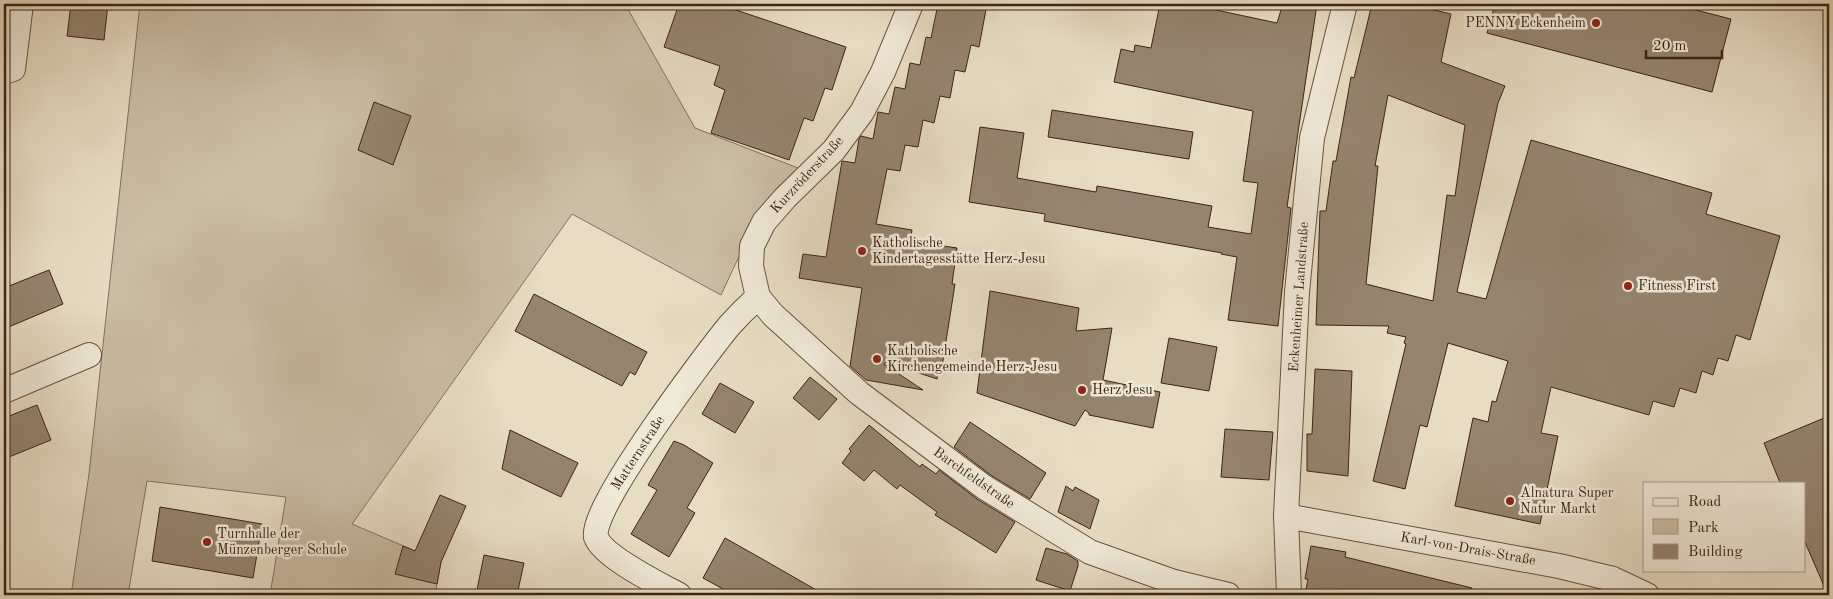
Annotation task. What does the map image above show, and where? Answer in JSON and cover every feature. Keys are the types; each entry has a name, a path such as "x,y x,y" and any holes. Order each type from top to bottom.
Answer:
{"street":[{"path":"4,72 13,69 21,4"},
{"name":"Kurzröderstraße","path":"758,297 751,266 752,246 764,222 784,198 834,150 862,112 883,72 911,4"},
{"name":"Eckenheimer Landstraße","path":"1289,595 1286,516 1297,292 1312,138 1345,4"},
{"name":"Matternstraße","path":"679,595 621,562 598,542 595,534 605,505 653,428 729,327 758,297"},
{"name":"Barchfeldstraße","path":"758,297 773,315 859,393 984,487 1090,552 1174,582 1228,595"},
{"path":"4,391 89,355"},
{"name":"Karl-von-Drais-Straße","path":"1286,516 1559,566 1613,579 1647,595"}],"green space":[{"path":"140,4 625,4 695,128 798,168 763,205 721,295 572,214 352,524 441,562 435,595 270,595 286,497 147,481 128,595 71,595 89,474"}],"building":[{"path":"71,4 108,4 104,40 67,36"},
{"path":"679,4 728,4 727,7 846,47 832,90 825,88 813,121 804,118 789,160 711,133 725,90 714,85 720,66 664,47"},
{"path":"938,4 987,4 979,47 971,45 965,72 955,70 950,98 940,96 934,123 923,120 918,147 905,145 900,171 887,169 876,224 912,230 910,241 957,248 952,284 955,284 941,373 938,372 937,379 886,362 884,364 923,390 866,380 850,366 862,288 799,278 803,254 826,257 842,161 855,163 859,139 861,136 873,139 878,112 889,114 895,87 905,89 910,63 920,65 926,37 931,38"},
{"path":"1160,4 1188,4 1277,23 1283,4 1317,4 1287,207 1291,208 1278,326 1228,320 1237,257 1044,221 1045,214 969,202 980,127 1024,133 1017,178 1096,192 1097,186 1212,206 1208,227 1251,234 1258,183 1243,181 1253,111 1114,82 1121,49 1134,52 1135,45 1151,48"},
{"path":"1372,4 1409,4 1451,14 1441,62 1505,86 1498,103 1457,292 1486,299 1531,140 1712,193 1706,214 1780,236 1750,340 1736,335 1728,361 1718,358 1713,375 1702,371 1696,393 1680,388 1674,407 1653,401 1649,415 1551,387 1541,433 1558,436 1540,524 1455,506 1473,418 1488,422 1492,401 1496,402 1508,361 1448,343 1427,427 1420,425 1405,489 1373,481 1406,344 1404,343 1406,337 1387,333 1389,326 1316,325 1320,211 1326,211 1333,161 1336,161 1351,77 1354,78","holes":["1388,95 1465,125 1455,196 1447,195 1433,301 1366,284 1378,166 1375,166"]},
{"path":"1495,4 1672,4 1731,19 1712,92 1487,33"},
{"path":"374,102 411,116 393,165 358,150"},
{"path":"1052,110 1193,132 1189,159 1048,137"},
{"path":"49,270 63,304 4,329 4,288"},
{"path":"990,291 1079,308 1076,331 1112,328 1103,380 1160,392 1153,428 1089,415 1085,410 1075,426 977,393"},
{"path":"534,294 647,352 635,375 630,372 622,386 515,331"},
{"path":"1169,338 1217,347 1209,391 1161,383"},
{"path":"1315,369 1352,371 1348,476 1307,471 1307,434 1312,434"},
{"path":"810,377 837,399 819,420 793,398"},
{"path":"720,383 754,402 735,433 702,414"},
{"path":"37,405 51,440 4,459 4,418"},
{"path":"1829,416 1829,595 1806,545 1806,482 1780,482 1764,443"},
{"path":"970,422 1046,473 1030,499 992,476 954,447"},
{"path":"869,425 920,467 922,464 936,474 939,470 977,499 1015,522 996,553 935,515 937,512 900,485 897,489 874,470 864,481 842,463 851,451 849,449"},
{"path":"1225,429 1273,432 1269,480 1221,477"},
{"path":"510,430 578,463 561,497 502,469"},
{"path":"674,441 713,463 687,508 695,513 669,557 631,534 657,490 648,485"},
{"path":"1066,486 1073,491 1075,487 1099,500 1090,529 1058,512"},
{"path":"440,495 466,506 441,562 437,584 395,574 403,546 415,551"},
{"name":"Turnhalle der Münzenberger Schule","path":"160,507 262,524 253,578 152,561"},
{"path":"725,538 825,595 734,595 703,578"},
{"path":"1311,546 1346,552 1345,557 1472,588 1471,595 1305,595 1308,579 1305,579"},
{"path":"1046,548 1067,554 1078,561 1070,591 1036,580"},
{"path":"484,555 524,563 517,595 476,595"}],"place":[{"name":"PENNY Eckenheim","path":"1596,23"},
{"name":"Katholische Kindertagesstätte Herz-Jesu","path":"862,251"},
{"name":"Fitness First","path":"1628,286"},
{"name":"Katholische Kirchengemeinde Herz-Jesu","path":"877,359"},
{"name":"Herz Jesu","path":"1082,390"},
{"name":"Alnatura Super Natur Markt","path":"1510,501"},
{"name":"Turnhalle der Münzenberger Schule","path":"207,542"}]}
